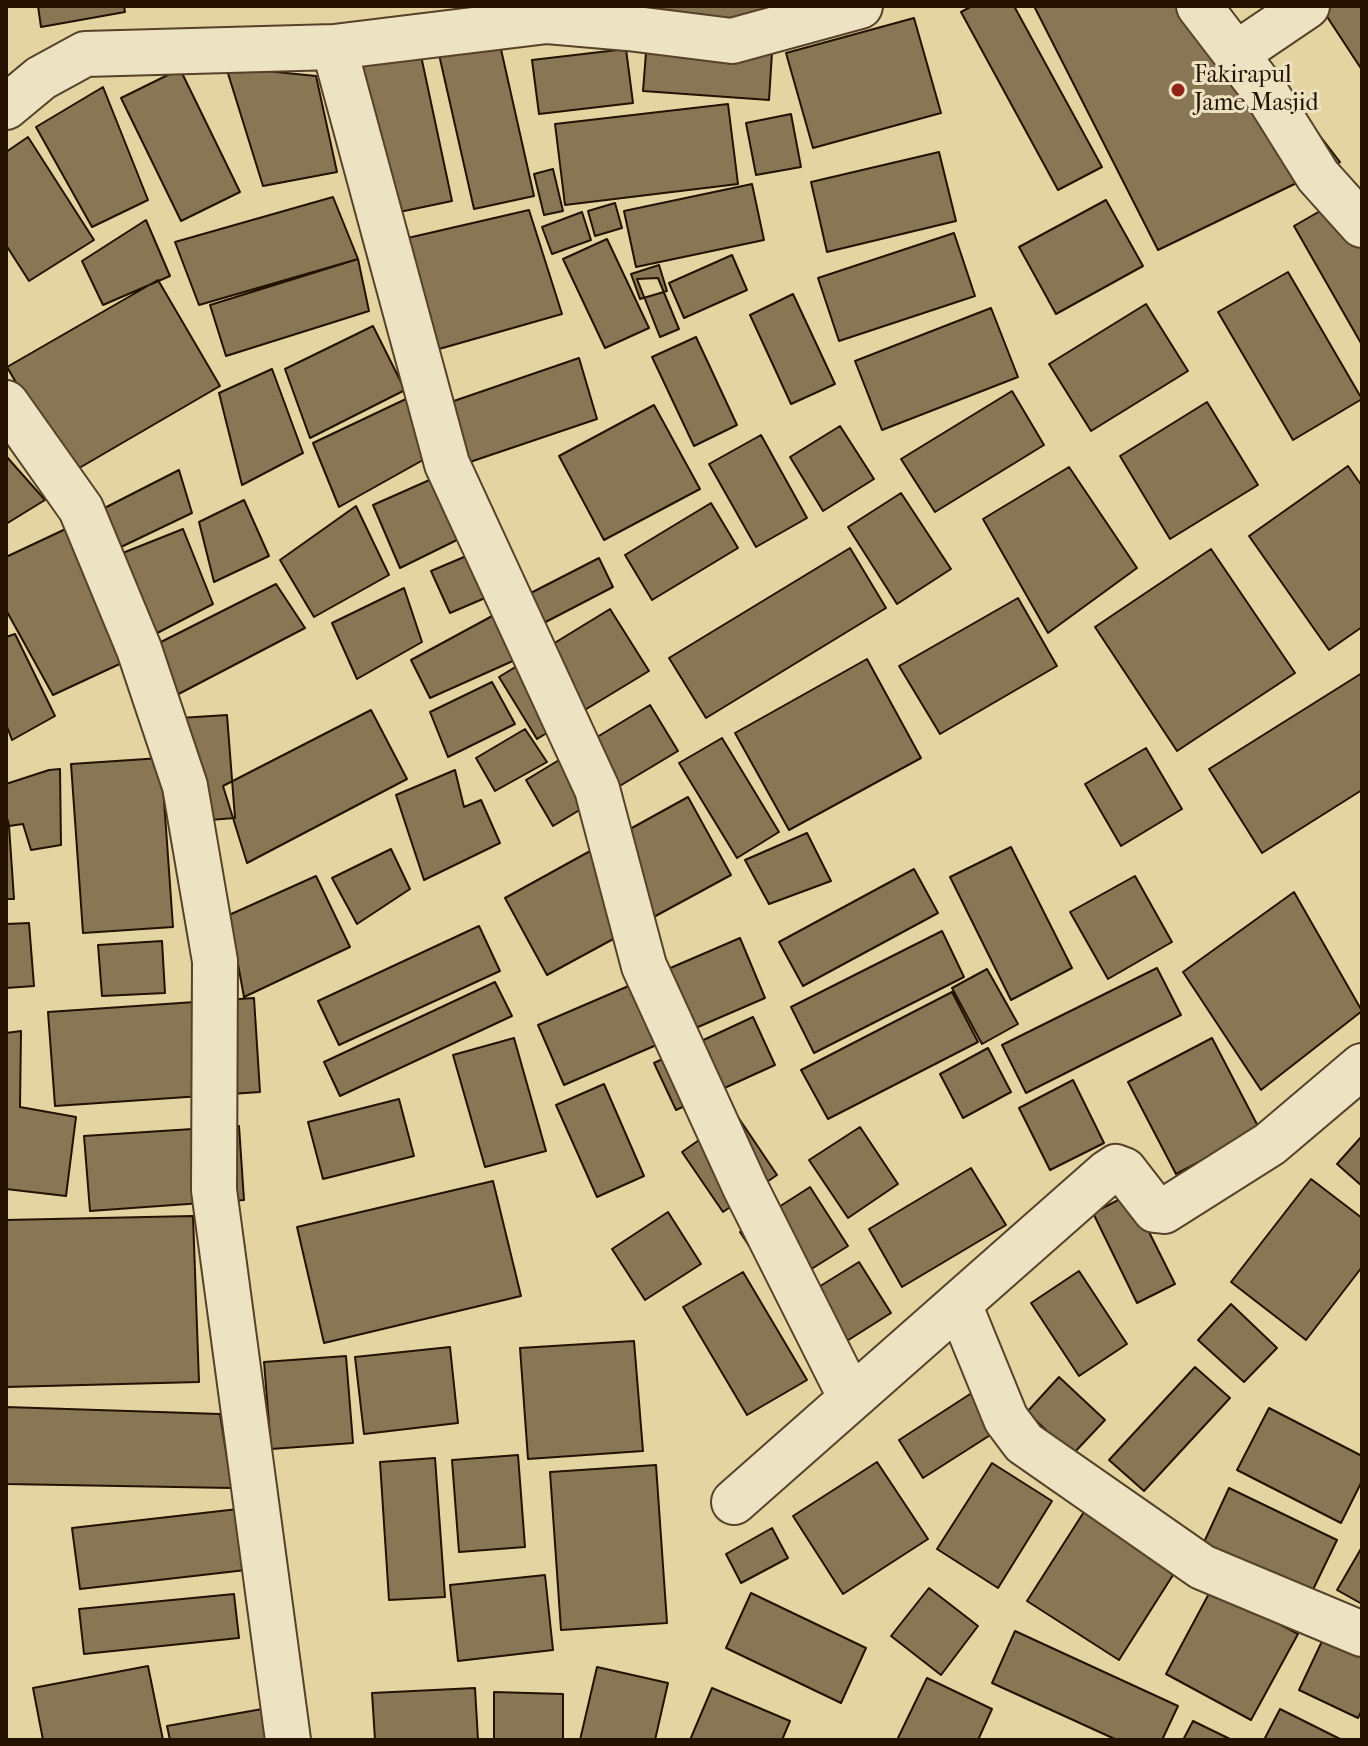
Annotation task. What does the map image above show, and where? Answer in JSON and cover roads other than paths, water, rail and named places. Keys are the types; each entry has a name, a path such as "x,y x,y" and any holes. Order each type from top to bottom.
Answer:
{"street":[{"path":"6,107 41,78 85,54 334,47 547,21 732,41 860,6"},
{"path":"1199,6 1268,96 1318,176 1362,225"},
{"path":"1236,54 1307,6"},
{"path":"334,47 447,464 597,789 644,966 745,1187 851,1398"},
{"path":"6,403 81,509 139,649 185,786 215,961 214,1190 288,1740"},
{"path":"734,1502 1107,1173 1116,1167 1124,1170 1155,1210 1164,1211 1270,1144 1362,1066"},
{"path":"959,1304 1006,1419 1024,1443 1202,1567 1362,1634"}],"place":[{"name":"Fakirapul Jame Masjid","path":"1178,90"}]}
